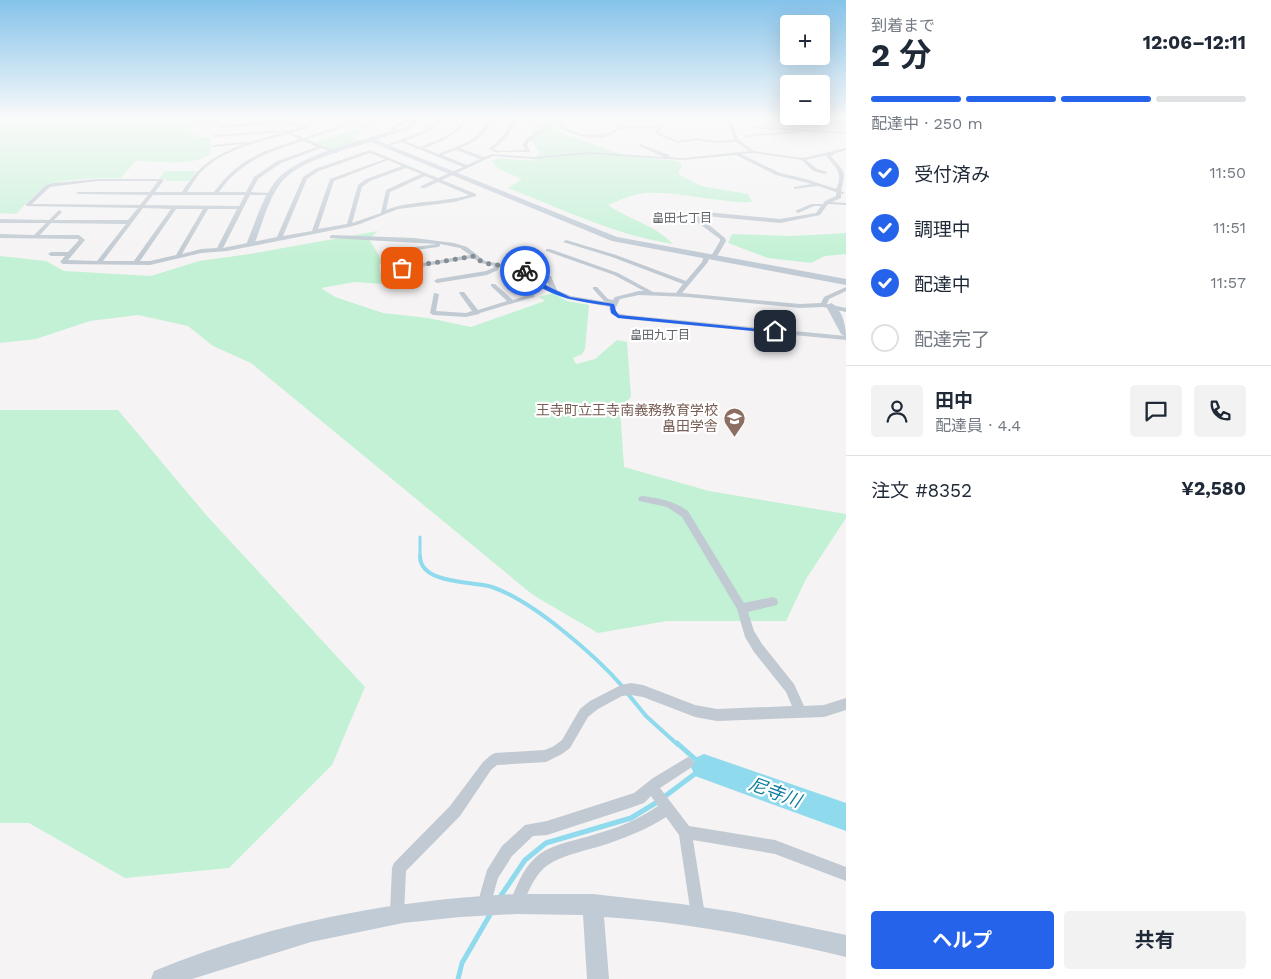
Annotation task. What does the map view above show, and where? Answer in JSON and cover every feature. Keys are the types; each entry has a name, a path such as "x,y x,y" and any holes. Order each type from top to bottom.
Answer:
{"street":[{"path":"183,194 199,171 210,165"},
{"path":"215,194 230,173 242,165"},
{"path":"219,250 256,178 268,168 276,165"},
{"path":"250,244 278,182 286,174 305,165"},
{"path":"279,239 301,183 310,174 331,165"},
{"path":"314,232 332,180 371,165"},
{"path":"0,236 79,237 82,240 62,262 150,263 178,256 349,225 365,221 383,213 418,205 454,201 474,194 403,165"},
{"path":"431,165 603,235 637,244 846,282"},
{"path":"422,187 466,169 466,166 469,165"},
{"path":"758,165 778,174 846,194"},
{"path":"809,165 815,170 824,173"},
{"path":"677,295 723,241 722,238 695,218 695,215 787,221 818,214 826,204 839,197 839,191 844,178 836,165"},
{"path":"349,225 360,186 368,180 406,166"},
{"path":"383,213 388,191 425,174"},
{"path":"99,262 141,208 162,180 98,180 48,186 28,205 64,207 141,208 240,208"},
{"path":"796,188 817,185"},
{"path":"64,207 84,187"},
{"path":"78,193 272,194"},
{"path":"415,198 418,205"},
{"path":"798,211 813,205 846,204"},
{"path":"136,263 174,208"},
{"path":"178,256 206,208"},
{"path":"36,237 59,212"},
{"path":"0,221 130,222"},
{"path":"332,237 415,239 448,243 465,248 477,260 522,269 540,285 576,300 613,304"},
{"path":"566,242 614,256 687,283"},
{"path":"394,252 448,243"},
{"path":"548,250 616,274 652,294"},
{"path":"50,254 69,254"},
{"path":"384,271 475,256"},
{"path":"437,281 493,272 497,264"},
{"path":"549,277 554,291"},
{"path":"493,285 512,302"},
{"path":"436,294 433,313 466,315 532,296 526,290 540,285"},
{"path":"594,288 613,304"},
{"path":"846,289 826,298 827,306 846,336"},
{"path":"462,293 477,313"},
{"path":"846,310 827,306 800,306 652,294 622,295 613,304 613,312 618,316 846,336"},
{"path":"642,499 664,502 677,507 685,514 742,608 750,633 758,648 790,688 800,711"},
{"path":"742,608 772,602"},
{"path":"397,914 399,868 455,811 487,766 495,760 546,756 558,750 566,744 584,713 594,705 626,690 644,691 705,715 824,710 846,704"},
{"path":"484,905 492,875 507,851 530,830 547,828 627,803 638,798 688,763"},
{"path":"652,787 666,809 686,832 698,915"},
{"path":"516,904 531,870 541,860 552,854 629,830 647,822 666,809"},
{"path":"686,832 775,847 846,874"},
{"path":"162,979 276,941 397,914 484,905 593,904 698,915 759,925 846,946"},
{"path":"593,904 598,979"}],"green space":[{"path":"0,165 133,165 121,178 81,179 50,184 37,193 16,214 0,213"},
{"path":"495,165 682,165 678,174 701,186 748,194 752,202 647,193 621,199 608,205 658,232 673,244 651,240 610,228 508,188 522,179 499,169"},
{"path":"165,171 197,171 189,181 165,181 166,179 159,179"},
{"path":"378,231 369,239 383,262 379,265 383,284 355,282 321,288 335,297 383,313 428,318 471,327 545,301 539,297 553,293 567,301 589,305 585,349 582,354 573,358 576,364 595,359 617,340 627,342 631,397 620,408 624,467 709,491 846,514 846,518 806,579 786,621 667,621 598,633 533,595 251,363 213,346 188,326 138,315 90,321 36,339 0,343 0,256 46,261 64,271 151,276 199,261 250,254"},
{"path":"846,233 846,254 825,256 811,263 768,258 728,243 732,234 791,236"},
{"path":"0,410 118,410 207,516 365,687 332,765 229,868 125,878 29,823 0,823"}],"waterway":[{"path":"420,537 420,556"},
{"path":"420,556 422,565 438,577 492,587 526,604 580,645 623,687"},
{"path":"628,694 646,716 678,745"},
{"path":"664,797 704,767 677,743"},
{"name":"尼寺川","path":"704,767 846,817"},
{"path":"500,897 525,860 546,843 631,818 659,801"},
{"path":"458,979 462,963 491,913"}],"way so far":[{"path":"402,268 475,256 477,260 483,262 518,267 525,271"}],"place":[{"name":"王寺町立王寺南義務教育学校 畠田学舎","path":"734,437"}],"district":[{"name":"畠田七丁目","path":"682,218"},
{"name":"畠田九丁目","path":"660,335"}],"route":[{"path":"525,271 535,282 569,298 612,305 613,312 618,316 775,331"}]}
